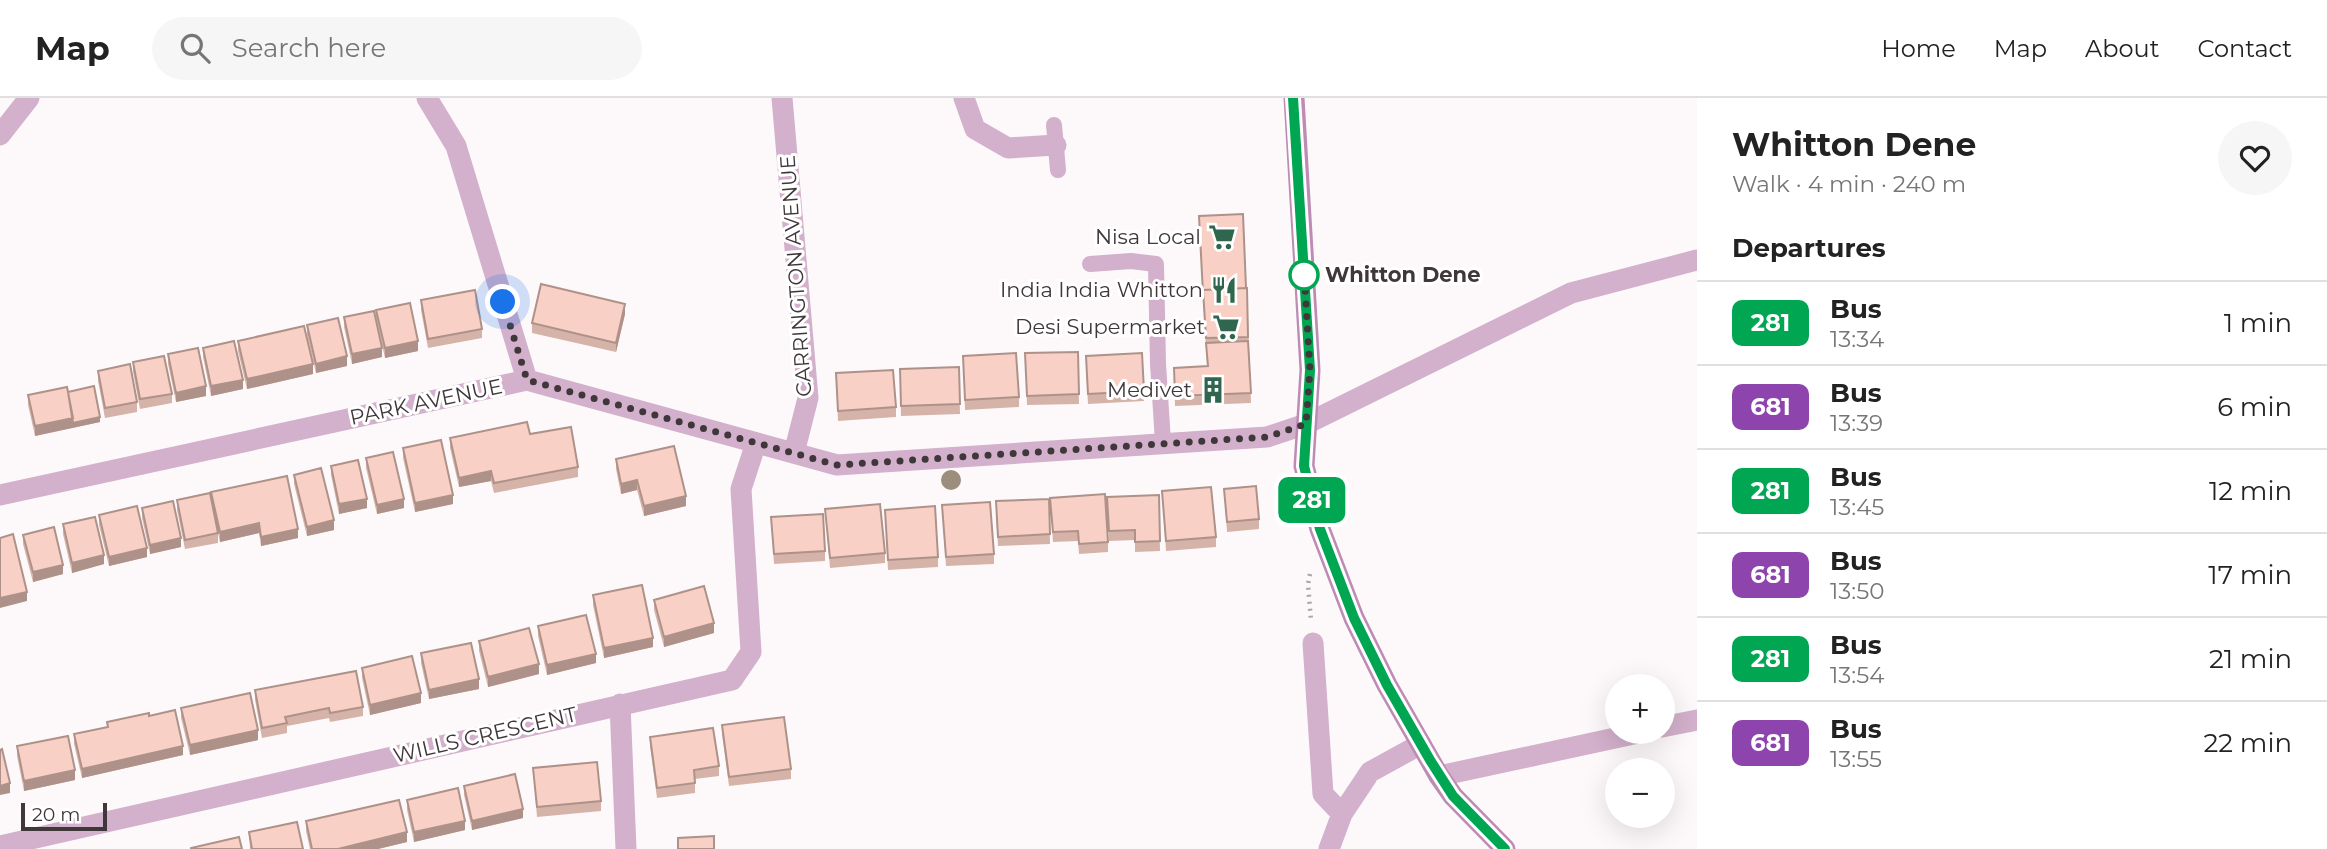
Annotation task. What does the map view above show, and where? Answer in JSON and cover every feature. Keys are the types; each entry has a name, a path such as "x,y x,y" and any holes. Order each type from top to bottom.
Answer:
{"main road":[{"path":"1294,98 1310,370 1304,466 1320,529 1354,618 1387,685 1439,776 1453,796 1505,849"}],"street":[{"path":"0,135 29,98"},
{"path":"427,98 456,146 527,380"},
{"name":"CARRINGTON AVENUE","path":"782,98 807,398 793,453"},
{"path":"964,98 975,129 1008,148 1055,135"},
{"path":"1306,424 1571,293 1697,260"},
{"name":"PARK AVENUE","path":"0,495 527,380 837,465 1267,437 1306,424"},
{"name":"WILLS CRESCENT","path":"0,846 732,680 751,652 741,489 756,443"},
{"path":"1313,643 1322,794 1342,814"},
{"path":"620,704 626,849"},
{"path":"1675,724 1697,720"},
{"path":"1439,776 1605,740"},
{"path":"1329,849 1342,814 1370,772 1421,744"}],"lane":[{"path":"1055,135 1058,170"},
{"path":"1090,264 1131,261 1156,264 1163,442"}],"building":[{"path":"1243,214 1246,288 1203,290 1203,294 1199,216"},
{"path":"541,284 625,304 616,343 532,323"},
{"name":"Desi Supermarket","path":"1247,288 1248,337 1206,338 1203,290"},
{"path":"475,290 482,329 428,339 421,300"},
{"path":"410,303 418,341 385,348 376,310"},
{"path":"374,311 382,348 352,354 344,317"},
{"path":"338,318 347,356 316,364 307,325"},
{"path":"304,326 313,364 247,379 238,341"},
{"path":"234,341 243,380 211,386 203,348"},
{"path":"1248,341 1251,393 1175,396 1174,368 1208,366 1206,343"},
{"path":"198,348 206,386 176,393 168,354"},
{"path":"1078,352 1079,394 1027,396 1025,353"},
{"path":"1016,353 1019,397 965,400 963,356"},
{"path":"1142,353 1144,391 1088,394 1086,356"},
{"path":"164,356 172,394 140,399 133,362"},
{"path":"130,364 137,402 105,408 98,371"},
{"path":"959,367 960,404 901,406 900,369"},
{"path":"893,370 896,407 838,411 836,373"},
{"path":"94,386 100,417 73,423 68,392"},
{"path":"67,387 73,418 35,426 28,395"},
{"path":"527,422 530,434 571,427 578,467 494,483 491,471 459,478 450,438"},
{"path":"441,440 453,495 415,503 403,448"},
{"path":"674,446 686,496 644,506 637,480 621,484 616,459"},
{"path":"393,452 404,499 377,505 366,458"},
{"path":"358,460 367,499 339,504 331,466"},
{"path":"321,468 334,520 307,527 294,475"},
{"path":"287,476 298,529 261,537 259,523 220,532 211,492"},
{"path":"1256,486 1259,519 1227,522 1224,489"},
{"path":"1211,487 1216,537 1166,541 1162,491"},
{"path":"210,493 218,533 185,540 177,500"},
{"path":"1105,494 1108,542 1079,544 1078,531 1053,532 1050,498"},
{"path":"1159,495 1160,541 1135,542 1135,530 1109,531 1107,497"},
{"path":"1049,499 1050,534 998,537 996,501"},
{"path":"173,501 181,538 150,545 142,508"},
{"path":"990,502 994,554 946,557 942,505"},
{"path":"880,504 885,553 830,558 825,509"},
{"path":"137,506 147,548 109,557 99,515"},
{"path":"935,506 938,557 888,560 885,510"},
{"path":"823,514 825,551 774,554 771,517"},
{"path":"95,517 104,555 72,563 63,524"},
{"path":"54,527 63,565 33,572 23,535"},
{"path":"13,534 27,592 0,598 0,538"},
{"path":"642,585 653,638 604,648 593,595"},
{"path":"704,586 714,623 664,637 654,600"},
{"path":"586,615 596,654 547,665 538,626"},
{"path":"529,628 539,664 488,677 479,641"},
{"path":"471,643 479,679 429,690 421,653"},
{"path":"412,656 421,693 370,705 362,668"},
{"path":"356,671 363,707 330,713 329,708 285,717 287,723 262,728 255,690"},
{"path":"250,693 258,730 190,745 181,708"},
{"path":"175,710 183,746 82,769 74,734 108,727 107,722"},
{"path":"784,717 791,769 729,777 722,725"},
{"path":"713,728 719,766 694,770 695,783 657,788 650,737"},
{"path":"68,736 75,770 24,781 17,746"},
{"path":"2,749 10,783 0,786 0,750"},
{"path":"597,762 601,801 537,807 533,768"},
{"path":"515,774 523,809 472,821 464,786"},
{"path":"458,788 465,821 414,832 407,800"},
{"path":"399,800 407,832 338,849 312,849 306,821"},
{"path":"297,822 303,849 252,849 249,832"},
{"path":"714,836 714,849 678,849 678,838"},
{"path":"239,837 242,849 191,849 191,848"}],"bus line":[{"name":"281","path":"1293,98 1310,370 1304,466 1320,529 1354,618 1387,685 1439,776 1453,796 1505,849"}],"place":[{"name":"Nisa Local","path":"1222,237"},
{"name":"Whitton Dene","path":"1304,275"},
{"name":"India India Whitton","path":"1224,290"},
{"name":"Desi Supermarket","path":"1226,327"},
{"name":"Medivet","path":"1213,390"}],"route":[{"path":"503,302 527,380 837,465 1267,437 1306,424 1310,370 1304,271 1304,275"}]}
